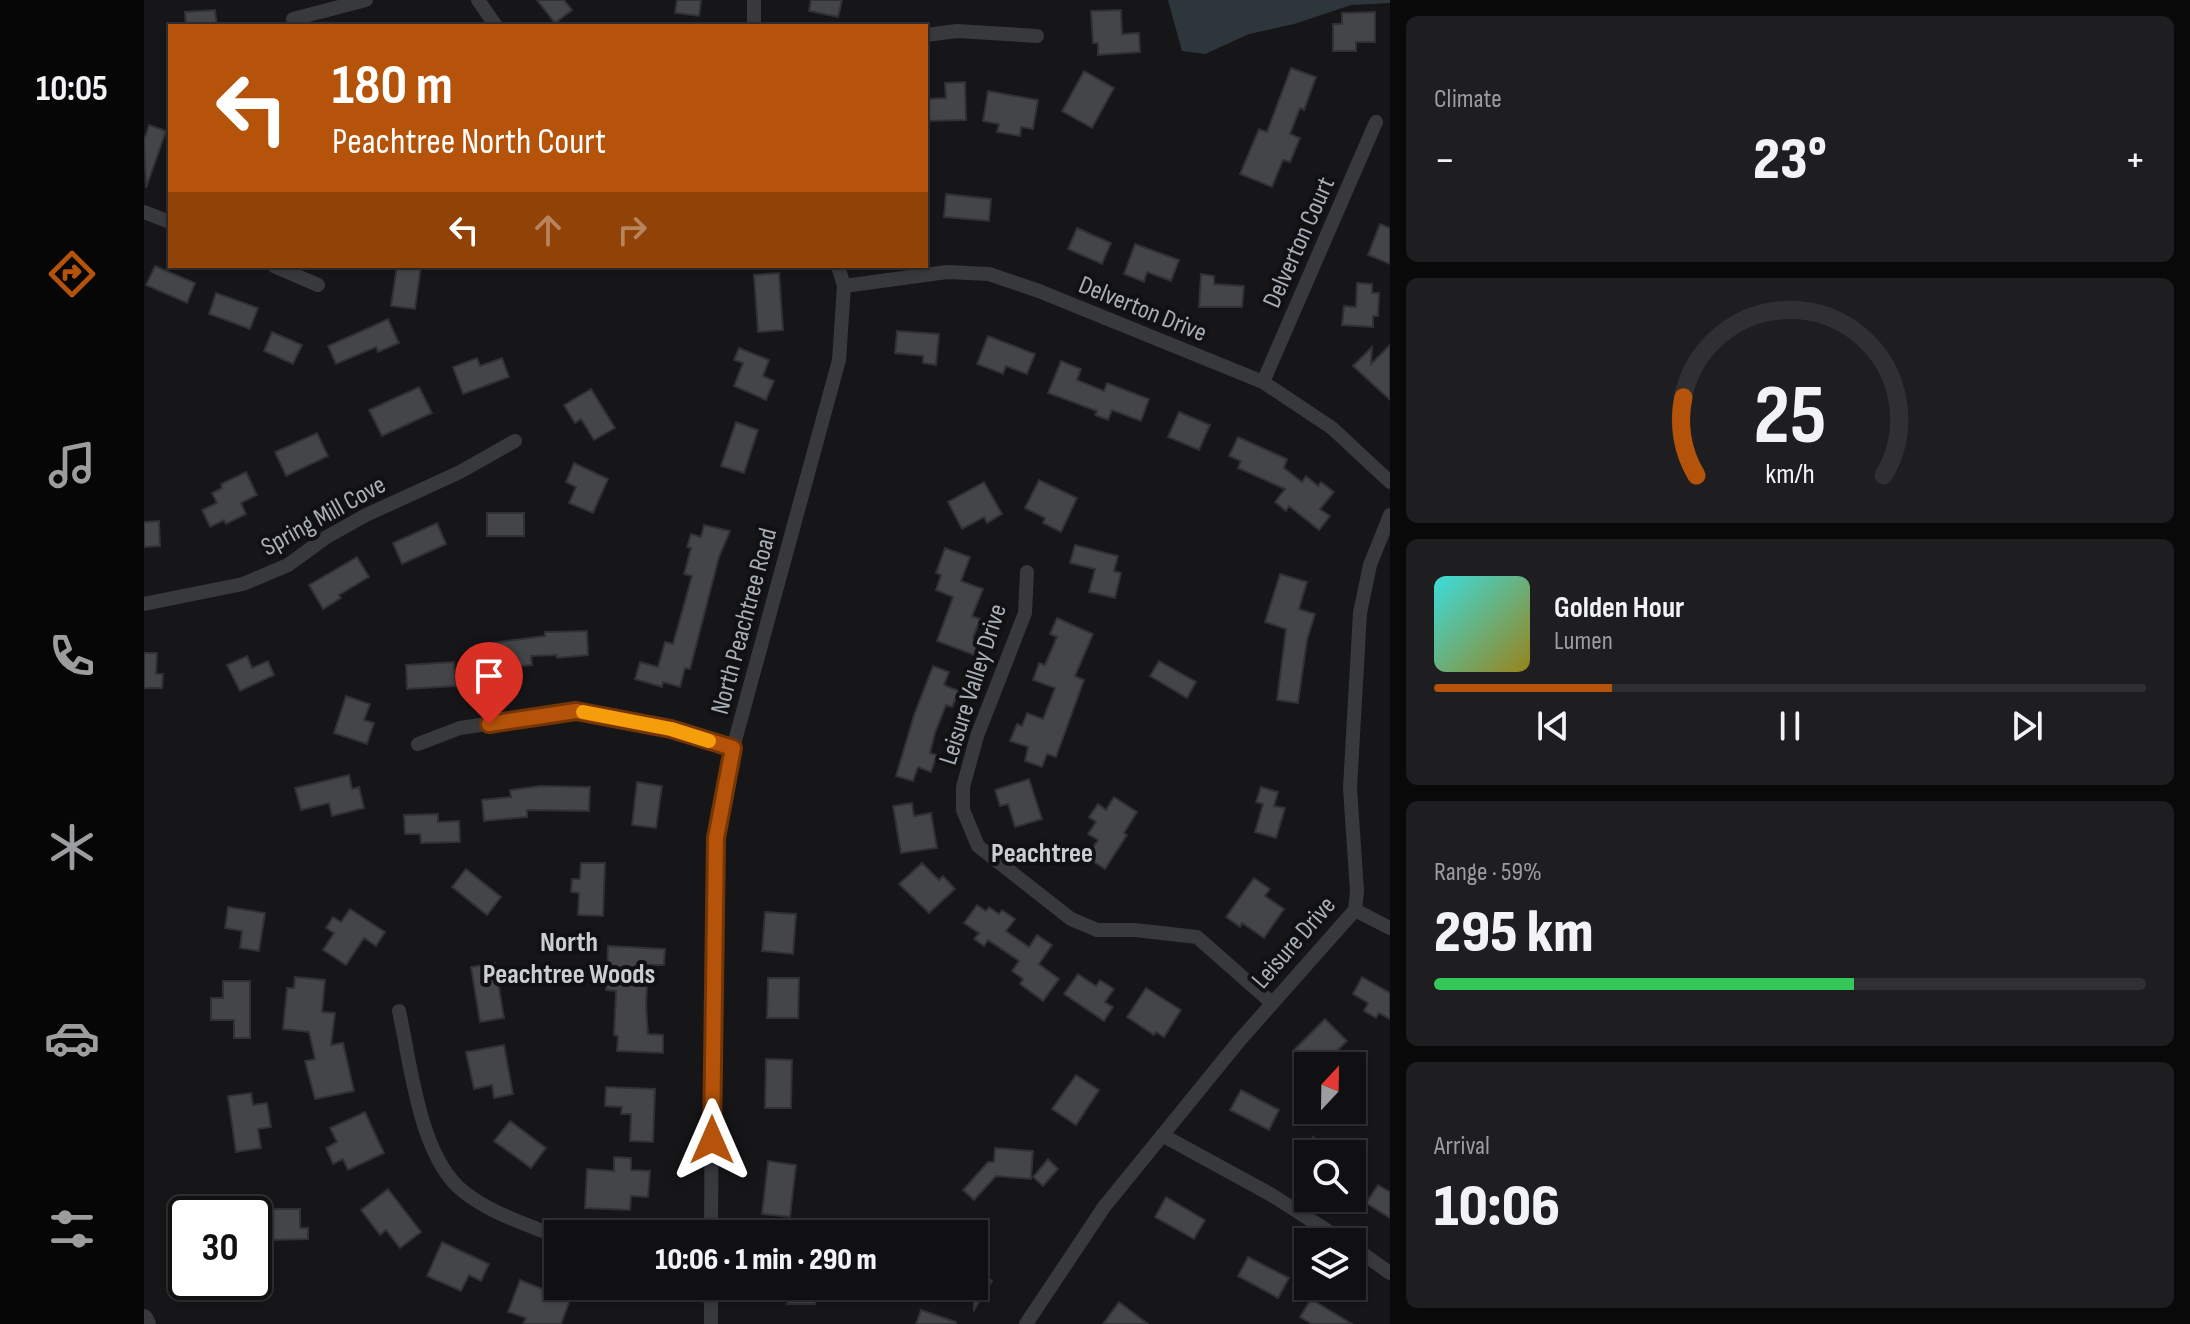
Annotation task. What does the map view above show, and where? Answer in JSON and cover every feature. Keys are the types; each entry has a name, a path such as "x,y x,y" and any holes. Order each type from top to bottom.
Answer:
{"street":[{"path":"293,19 366,0"},
{"path":"478,0 495,24"},
{"path":"754,0 754,24"},
{"path":"928,35 957,31 1037,36"},
{"name":"Delverton Court","path":"1263,382 1376,122"},
{"path":"144,212 168,221"},
{"path":"279,268 318,285"},
{"name":"North Peachtree Road","path":"711,1220 717,828 733,748 839,360 844,286 839,268"},
{"name":"Delverton Drive","path":"844,286 947,272 989,274 1039,291 1263,382 1332,428 1390,482"},
{"name":"Spring Mill Cove","path":"144,604 243,584 288,565 352,523 460,472 515,441"},
{"name":"Leisure Drive","path":"1026,1324 1104,1207 1272,1003 1355,910 1357,891 1350,788 1360,613 1370,565 1390,515"},
{"name":"Leisure Valley Drive","path":"1027,572 1025,613 977,736 963,787 963,810 978,846 1071,919 1084,925 1097,930 1135,930 1197,937 1272,1003"},
{"path":"418,744 460,728 576,711 671,729 733,748"},
{"path":"1355,910 1390,928"},
{"path":"399,1011 422,1118 440,1163 462,1191 495,1212 544,1231"},
{"path":"1162,1135 1270,1194 1323,1228"},
{"path":"1366,1256 1390,1273"},
{"path":"711,1300 711,1324"},
{"path":"144,1318 147,1324"}],"shaded area":[{"path":"1168,0 1390,0 1390,3 1351,5 1294,24 1249,34 1205,54 1182,51"}],"building":[{"path":"537,0 564,0 572,10 555,23"},
{"path":"677,0 701,0 699,16 675,13"},
{"path":"811,0 842,0 838,17 809,11"},
{"path":"215,10 217,24 186,24 185,12"},
{"path":"1121,10 1122,34 1139,33 1140,52 1098,55 1098,43 1093,43 1091,11"},
{"path":"1375,12 1375,42 1356,42 1356,51 1333,51 1333,24 1342,24 1342,13"},
{"path":"1291,68 1316,77 1304,110 1300,108 1290,134 1300,138 1290,162 1283,160 1272,187 1240,174 1259,129 1267,132"},
{"path":"1084,71 1114,88 1092,128 1062,111"},
{"path":"965,82 966,120 928,121 928,99 946,98 945,83"},
{"path":"988,91 1038,100 1033,129 1021,127 1020,136 997,132 999,124 983,121"},
{"path":"149,125 166,131 146,188 144,140"},
{"path":"946,194 991,199 989,221 944,217"},
{"path":"1380,224 1390,228 1390,264 1368,255"},
{"path":"1077,228 1111,243 1102,264 1068,249"},
{"path":"1135,244 1179,260 1171,281 1147,272 1144,282 1124,274"},
{"path":"155,266 195,283 187,303 146,285"},
{"path":"397,268 421,268 415,309 391,306"},
{"path":"779,273 783,330 758,332 754,275"},
{"path":"1201,274 1214,276 1214,284 1244,286 1242,307 1199,307"},
{"path":"1357,283 1372,284 1372,293 1379,293 1378,316 1373,316 1373,327 1342,325 1344,306 1356,307"},
{"path":"216,293 258,308 250,329 209,314"},
{"path":"388,319 399,343 378,352 376,347 336,364 328,346"},
{"path":"897,331 939,334 936,365 923,363 923,356 895,353"},
{"path":"272,332 302,345 293,364 264,351"},
{"path":"988,336 1035,354 1027,374 1006,366 1003,374 977,364"},
{"path":"1390,345 1390,400 1353,366 1372,347 1371,364"},
{"path":"739,348 769,360 763,376 774,381 766,400 734,386 743,363 734,360"},
{"path":"477,358 480,366 502,358 509,377 463,394 453,367"},
{"path":"1061,361 1081,369 1077,380 1104,391 1107,383 1149,399 1141,421 1112,410 1108,420 1095,415 1097,411 1048,393"},
{"path":"419,387 432,413 382,436 369,410"},
{"path":"591,389 615,428 594,440 581,419 575,423 564,405"},
{"path":"1179,412 1210,425 1199,450 1168,437"},
{"path":"736,422 758,430 744,473 721,466"},
{"path":"317,433 328,456 286,476 275,452"},
{"path":"1238,437 1287,459 1284,468 1302,482 1306,476 1318,486 1321,482 1334,492 1320,509 1330,516 1319,530 1289,506 1286,511 1275,502 1285,489 1238,468 1241,461 1229,456"},
{"path":"574,463 608,479 593,513 569,503 576,487 566,482"},
{"path":"246,472 257,495 241,503 246,514 226,524 224,520 210,527 202,510 217,503 212,493 222,488 221,484"},
{"path":"1039,480 1077,498 1061,532 1043,523 1045,518 1025,508"},
{"path":"984,482 1002,514 987,523 984,517 962,529 948,502"},
{"path":"487,513 524,513 524,536 487,536"},
{"path":"159,521 160,546 144,547 144,522"},
{"path":"437,523 446,544 402,564 393,543"},
{"path":"704,525 730,531 719,557 690,669 685,668 680,687 663,682 662,687 635,679 640,662 658,667 665,642 673,644 692,576 684,574 691,548 687,547 691,534 701,537"},
{"path":"1075,545 1118,556 1114,571 1121,573 1115,598 1089,592 1095,569 1070,563"},
{"path":"945,548 970,557 961,581 983,589 972,616 980,619 973,638 979,640 974,655 937,641 953,597 936,590 941,575 936,573"},
{"path":"357,557 369,577 323,609 309,585"},
{"path":"1280,574 1307,582 1299,609 1315,614 1307,640 1298,703 1277,700 1286,629 1265,622"},
{"path":"1057,618 1093,634 1075,676 1084,680 1056,757 1047,754 1042,767 1025,761 1028,747 1010,741 1017,724 1022,726 1027,713 1043,719 1055,688 1033,680 1039,663 1045,665 1057,637 1050,634"},
{"path":"587,631 588,655 557,658 557,655 531,656 532,665 514,667 515,675 495,678 490,643 545,636 545,632"},
{"path":"144,653 157,653 156,674 163,674 162,688 144,688"},
{"path":"247,656 252,668 268,661 274,675 240,691 227,665"},
{"path":"1159,661 1196,682 1187,698 1150,676"},
{"path":"454,662 456,686 407,689 406,665"},
{"path":"933,666 949,672 944,685 959,691 952,707 946,705 935,733 930,753 937,755 931,772 918,767 913,781 896,776"},
{"path":"346,696 370,704 364,720 374,723 367,744 334,733"},
{"path":"349,775 352,789 359,787 364,808 332,816 329,803 301,810 295,788"},
{"path":"1029,779 1042,819 1015,827 1008,804 1000,806 995,790"},
{"path":"637,782 662,786 656,828 632,825"},
{"path":"540,786 590,787 589,811 527,810 527,817 484,821 482,800 511,797 510,790"},
{"path":"1261,787 1278,792 1274,806 1285,808 1276,838 1255,832 1263,804 1256,802"},
{"path":"1114,797 1137,812 1124,833 1127,835 1105,869 1086,857 1098,840 1088,834 1096,822 1089,817 1098,804 1106,810"},
{"path":"912,803 914,816 931,813 937,848 901,853 893,806"},
{"path":"438,814 438,822 459,821 460,842 421,843 420,834 405,834 404,815"},
{"path":"581,863 605,863 603,916 578,915 579,893 571,892 572,879 580,879"},
{"path":"922,863 939,880 943,876 955,889 929,913 899,884"},
{"path":"466,869 501,897 487,915 452,887"},
{"path":"1254,878 1270,889 1265,896 1284,909 1264,938 1242,923 1240,927 1226,917"},
{"path":"977,905 986,911 989,907 999,914 1002,910 1015,919 1006,931 1029,947 1037,935 1052,945 1039,964 1059,979 1043,1001 1020,984 1023,979 1012,971 1019,961 988,940 984,946 974,939 979,933 964,923"},
{"path":"228,907 265,913 259,951 240,948 242,931 225,928"},
{"path":"350,909 385,932 376,946 364,938 346,965 323,950 334,933 326,928 333,917 341,922"},
{"path":"765,912 796,914 793,954 762,951"},
{"path":"608,946 665,949 664,965 648,965 646,1005 648,1034 663,1035 663,1053 617,1051 618,1036 614,1035 616,991 606,990"},
{"path":"495,963 504,1018 480,1022 471,967"},
{"path":"1078,974 1096,986 1100,980 1114,989 1105,1002 1113,1007 1104,1021 1064,994"},
{"path":"295,977 325,980 322,1012 335,1013 331,1045 343,1043 354,1091 315,1099 305,1061 315,1059 309,1032 283,1029 287,988 294,988"},
{"path":"1362,977 1390,993 1390,1019 1379,1013 1376,1018 1364,1011 1368,1003 1353,994"},
{"path":"768,978 799,978 798,1018 767,1018"},
{"path":"223,981 250,981 250,1038 234,1038 234,1020 211,1020 211,998 223,998"},
{"path":"1146,988 1181,1010 1164,1037 1156,1032 1154,1035 1127,1017"},
{"path":"1325,1019 1347,1041 1336,1052 1293,1051"},
{"path":"504,1045 513,1094 494,1098 492,1085 474,1089 466,1052"},
{"path":"766,1059 792,1060 791,1108 765,1108"},
{"path":"1076,1075 1099,1090 1076,1125 1052,1109"},
{"path":"606,1087 655,1089 653,1142 630,1141 631,1114 621,1114 622,1107 605,1106"},
{"path":"1241,1090 1279,1110 1269,1130 1230,1110"},
{"path":"251,1093 253,1105 267,1103 271,1127 258,1129 261,1148 236,1152 228,1096"},
{"path":"365,1112 384,1153 348,1170 343,1159 333,1164 326,1148 337,1142 330,1128"},
{"path":"510,1121 546,1148 531,1168 494,1141"},
{"path":"995,1148 1033,1151 1031,1179 996,1176 974,1200 963,1190 988,1162 994,1162"},
{"path":"614,1157 631,1158 631,1170 650,1171 648,1197 631,1196 630,1210 585,1208 587,1169 614,1171"},
{"path":"1048,1159 1058,1169 1043,1186 1033,1177"},
{"path":"768,1161 796,1165 790,1217 762,1214"},
{"path":"1378,1185 1390,1192 1390,1218 1366,1203"},
{"path":"388,1189 421,1232 400,1248 386,1230 380,1235 361,1210"},
{"path":"1166,1197 1205,1220 1194,1239 1155,1217"},
{"path":"272,1209 300,1209 300,1228 308,1228 308,1239 272,1240"},
{"path":"442,1242 489,1264 481,1281 469,1275 461,1291 427,1276"},
{"path":"1248,1257 1289,1278 1278,1298 1238,1276"},
{"path":"520,1280 544,1290 544,1300 570,1300 561,1324 523,1324 526,1318 508,1312"},
{"path":"787,1300 815,1300 815,1304 787,1304"},
{"path":"1313,1300 1352,1324 1312,1324 1300,1317"},
{"path":"1119,1302 1148,1324 1103,1324"},
{"path":"921,1310 956,1322 956,1324 916,1324"}],"slow traffic":[{"path":"583,712 671,729 709,741"}],"district":[{"name":"Peachtree","path":"1042,852"},
{"name":"North Peachtree Woods","path":"569,957"}],"route":[{"path":"489,724 576,711 671,729 733,748 716,838 712,1140"}]}
